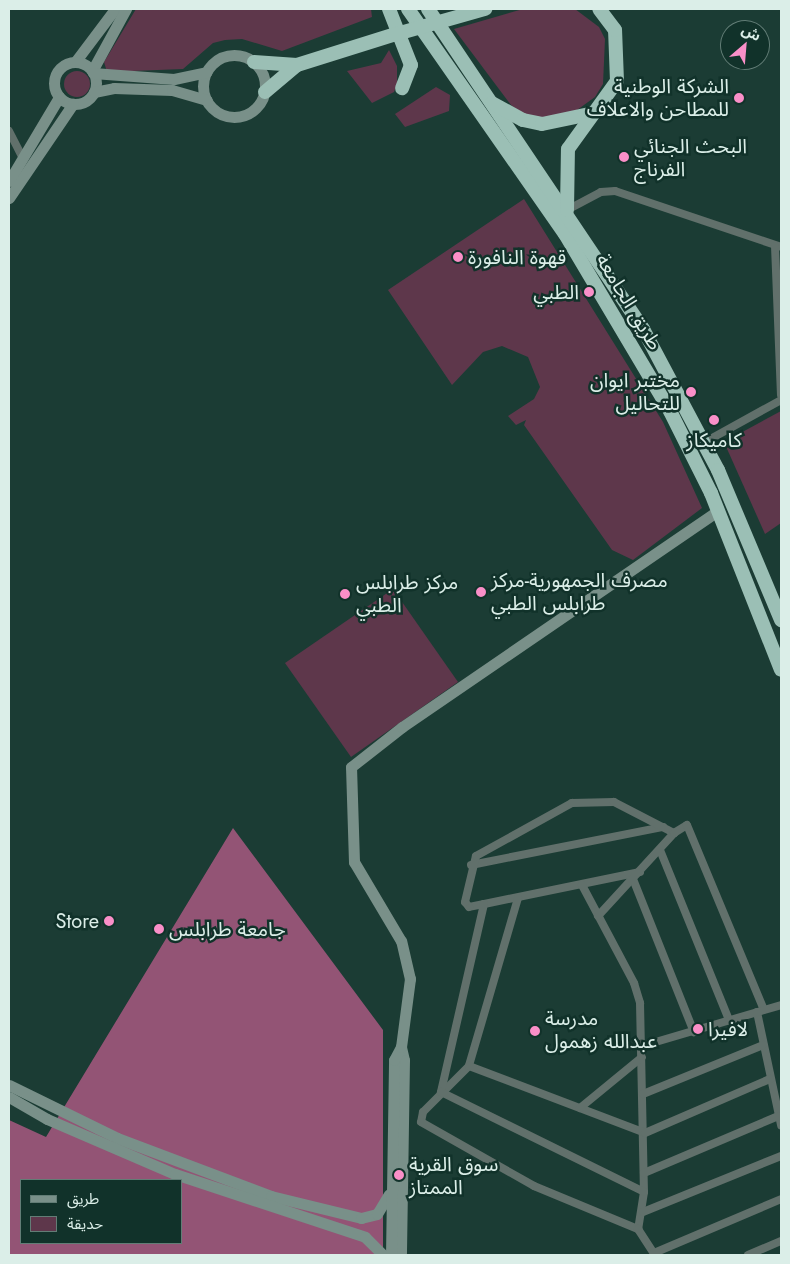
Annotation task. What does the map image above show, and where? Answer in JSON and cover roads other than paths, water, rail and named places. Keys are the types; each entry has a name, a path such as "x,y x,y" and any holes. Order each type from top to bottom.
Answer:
{"highway":[{"path":"389,9 411,64 402,88"},
{"name":"طريق الجامعة","path":"408,9 570,242 670,411 718,511 781,670"},
{"name":"طريق الجامعة","path":"428,9 490,102 567,210 643,329 705,442 780,612"},
{"path":"254,62 297,65 485,9"},
{"path":"567,210 568,149 597,112 617,81 615,30 599,9"},
{"path":"265,92 297,65"},
{"path":"490,102 523,120 542,124 597,112"}],"street":[{"path":"9,181 59,97 56,74 76,62 115,9"},
{"path":"94,92 92,72 126,9"},
{"path":"59,97 73,104 86,101 94,92 114,88 172,90 207,100 218,113 243,116 258,107 265,92 264,75 254,62 240,55 224,56 206,72 174,79 92,72 76,62"},
{"path":"206,72 207,100"},
{"path":"9,198 73,104"},
{"path":"9,131 23,159"},
{"path":"567,210 601,192 615,190 778,247 778,334 781,395"},
{"path":"705,442 781,400"},
{"path":"401,1255 401,1047 410,979 408,958 354,862 351,767 635,567 718,511"},
{"path":"640,872 469,907 465,902 471,865 476,856 584,799 614,802 674,833"},
{"path":"598,916 674,833 683,825 691,827 760,1011 770,1079 781,1126"},
{"path":"471,865 663,827"},
{"path":"660,850 729,1020"},
{"path":"633,879 694,1032"},
{"path":"582,885 639,993 645,1133 643,1212 638,1229"},
{"path":"518,898 469,1066 441,1092 420,1118 425,1128 534,1186 638,1229 654,1254 781,1199"},
{"path":"441,1092 484,904"},
{"path":"642,1046 781,1005"},
{"path":"643,1094 764,1044"},
{"path":"391,1255 394,1060 401,1047"},
{"path":"580,1108 642,1057"},
{"path":"469,1066 645,1133 770,1079"},
{"path":"9,1085 50,1114"},
{"path":"441,1092 644,1192"},
{"path":"9,1097 308,1212 331,1226 365,1237 383,1255"},
{"path":"644,1173 778,1116"},
{"path":"643,1212 781,1156"},
{"path":"308,1212 334,1212 361,1218 377,1214 392,1180"},
{"path":"331,1226 334,1212"},
{"path":"748,1255 781,1241"}],"place":[{"name":"الشركة الوطنية للمطاحن والاعلاف","path":"739,98"},
{"name":"البحث الجنائي الفرناج","path":"624,157"},
{"name":"قهوة النافورة","path":"458,257"},
{"name":"الطبي","path":"589,292"},
{"name":"مختبر ايوان للتحاليل","path":"691,392"},
{"name":"كاميكاز","path":"714,420"},
{"name":"مصرف الجمهورية-مركز طرابلس الطبي","path":"481,592"},
{"name":"مركز طرابلس الطبي","path":"345,594"},
{"name":"Store","path":"109,921"},
{"name":"جامعة طرابلس","path":"159,929"},
{"name":"لافيرا","path":"698,1029"},
{"name":"مدرسة عبدالله زهمول","path":"535,1031"},
{"name":"سوق القرية الممتاز","path":"399,1175"}]}
